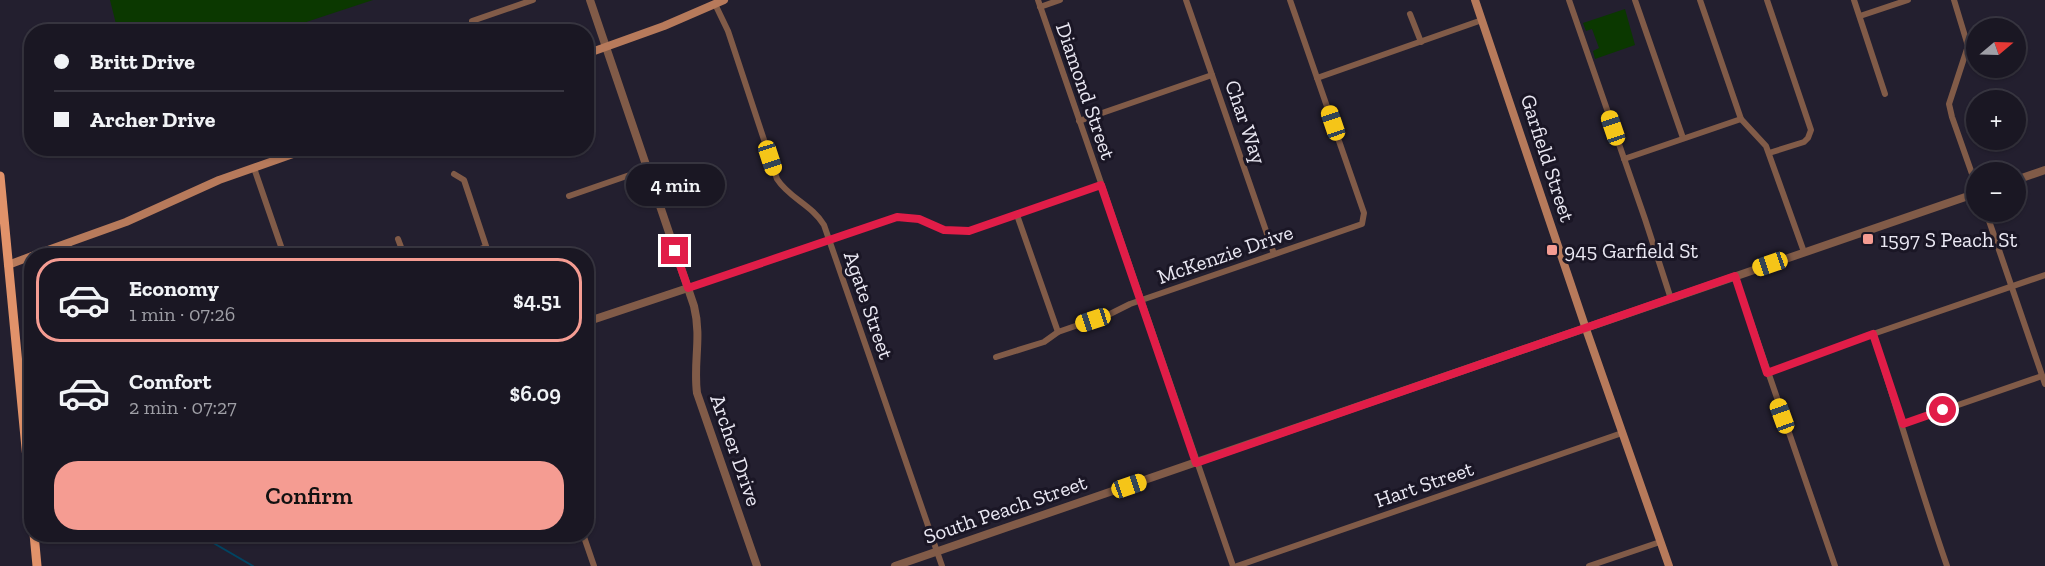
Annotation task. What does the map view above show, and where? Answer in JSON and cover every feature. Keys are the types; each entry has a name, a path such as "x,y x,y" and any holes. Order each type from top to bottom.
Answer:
{"main road":[{"name":"Garfield Street","path":"1475,0 1669,566"},
{"path":"594,51 664,26 720,2"},
{"path":"53,248 126,222 212,183 288,156"},
{"path":"0,176 4,267 24,441"},
{"path":"4,267 24,259"},
{"path":"35,542 37,566"}],"street":[{"path":"472,21 533,0"},
{"name":"Archer Drive","path":"590,0 694,306 699,333 697,393 757,566"},
{"path":"1039,3 1060,0"},
{"name":"Char Way","path":"1186,0 1274,254"},
{"path":"1290,0 1317,78 1482,20"},
{"path":"1569,0 1671,299"},
{"path":"1635,0 1683,138"},
{"path":"1700,0 1741,119 1766,146 1804,252"},
{"path":"1767,0 1811,130 1804,142 1769,153"},
{"path":"1854,0 1885,94"},
{"path":"1860,16 1908,0"},
{"path":"1954,0 1968,46 1949,104 1968,162"},
{"name":"Agate Street","path":"720,2 777,179 788,193 816,214 824,225 942,566"},
{"name":"Diamond Street","path":"1039,3 1196,463 1235,566"},
{"path":"1410,14 1421,42"},
{"path":"1079,121 1212,75"},
{"name":"McKenzie Drive","path":"996,357 1044,342 1058,332 1110,314 1141,300 1359,226 1364,221 1364,213 1317,78"},
{"path":"1624,159 1741,119"},
{"path":"255,168 282,248"},
{"path":"569,196 647,169"},
{"path":"2026,177 2045,170"},
{"path":"454,174 464,180 486,247 483,248"},
{"path":"594,319 897,217 919,219 944,230 969,231 1101,185"},
{"name":"South Peach Street","path":"895,566 1966,197"},
{"path":"1017,215 1058,332"},
{"path":"1990,222 2045,384"},
{"path":"398,239 401,248"},
{"path":"68,243 70,248"},
{"path":"1767,373 2045,275"},
{"path":"1735,276 1835,566"},
{"path":"1873,334 1903,424 1912,463 1947,566"},
{"path":"1903,424 2042,376"},
{"name":"Hart Street","path":"1235,566 1622,433"},
{"path":"586,542 594,566"},
{"path":"1589,566 1660,542"}],"green space":[{"path":"110,0 373,0 300,24 116,24"},
{"path":"1625,9 1635,45 1595,59 1593,51 1599,48 1592,29 1586,31 1583,23"}],"waterway":[{"path":"212,542 253,566"}],"place":[{"name":"1597 S Peach St","path":"1868,239"},
{"name":"945 Garfield St","path":"1552,250"}],"route":[{"path":"675,251 688,288 897,217 908,216 919,219 944,230 969,231 1101,185 1196,463 1735,276 1767,373 1873,334 1903,424 1943,410"}]}
